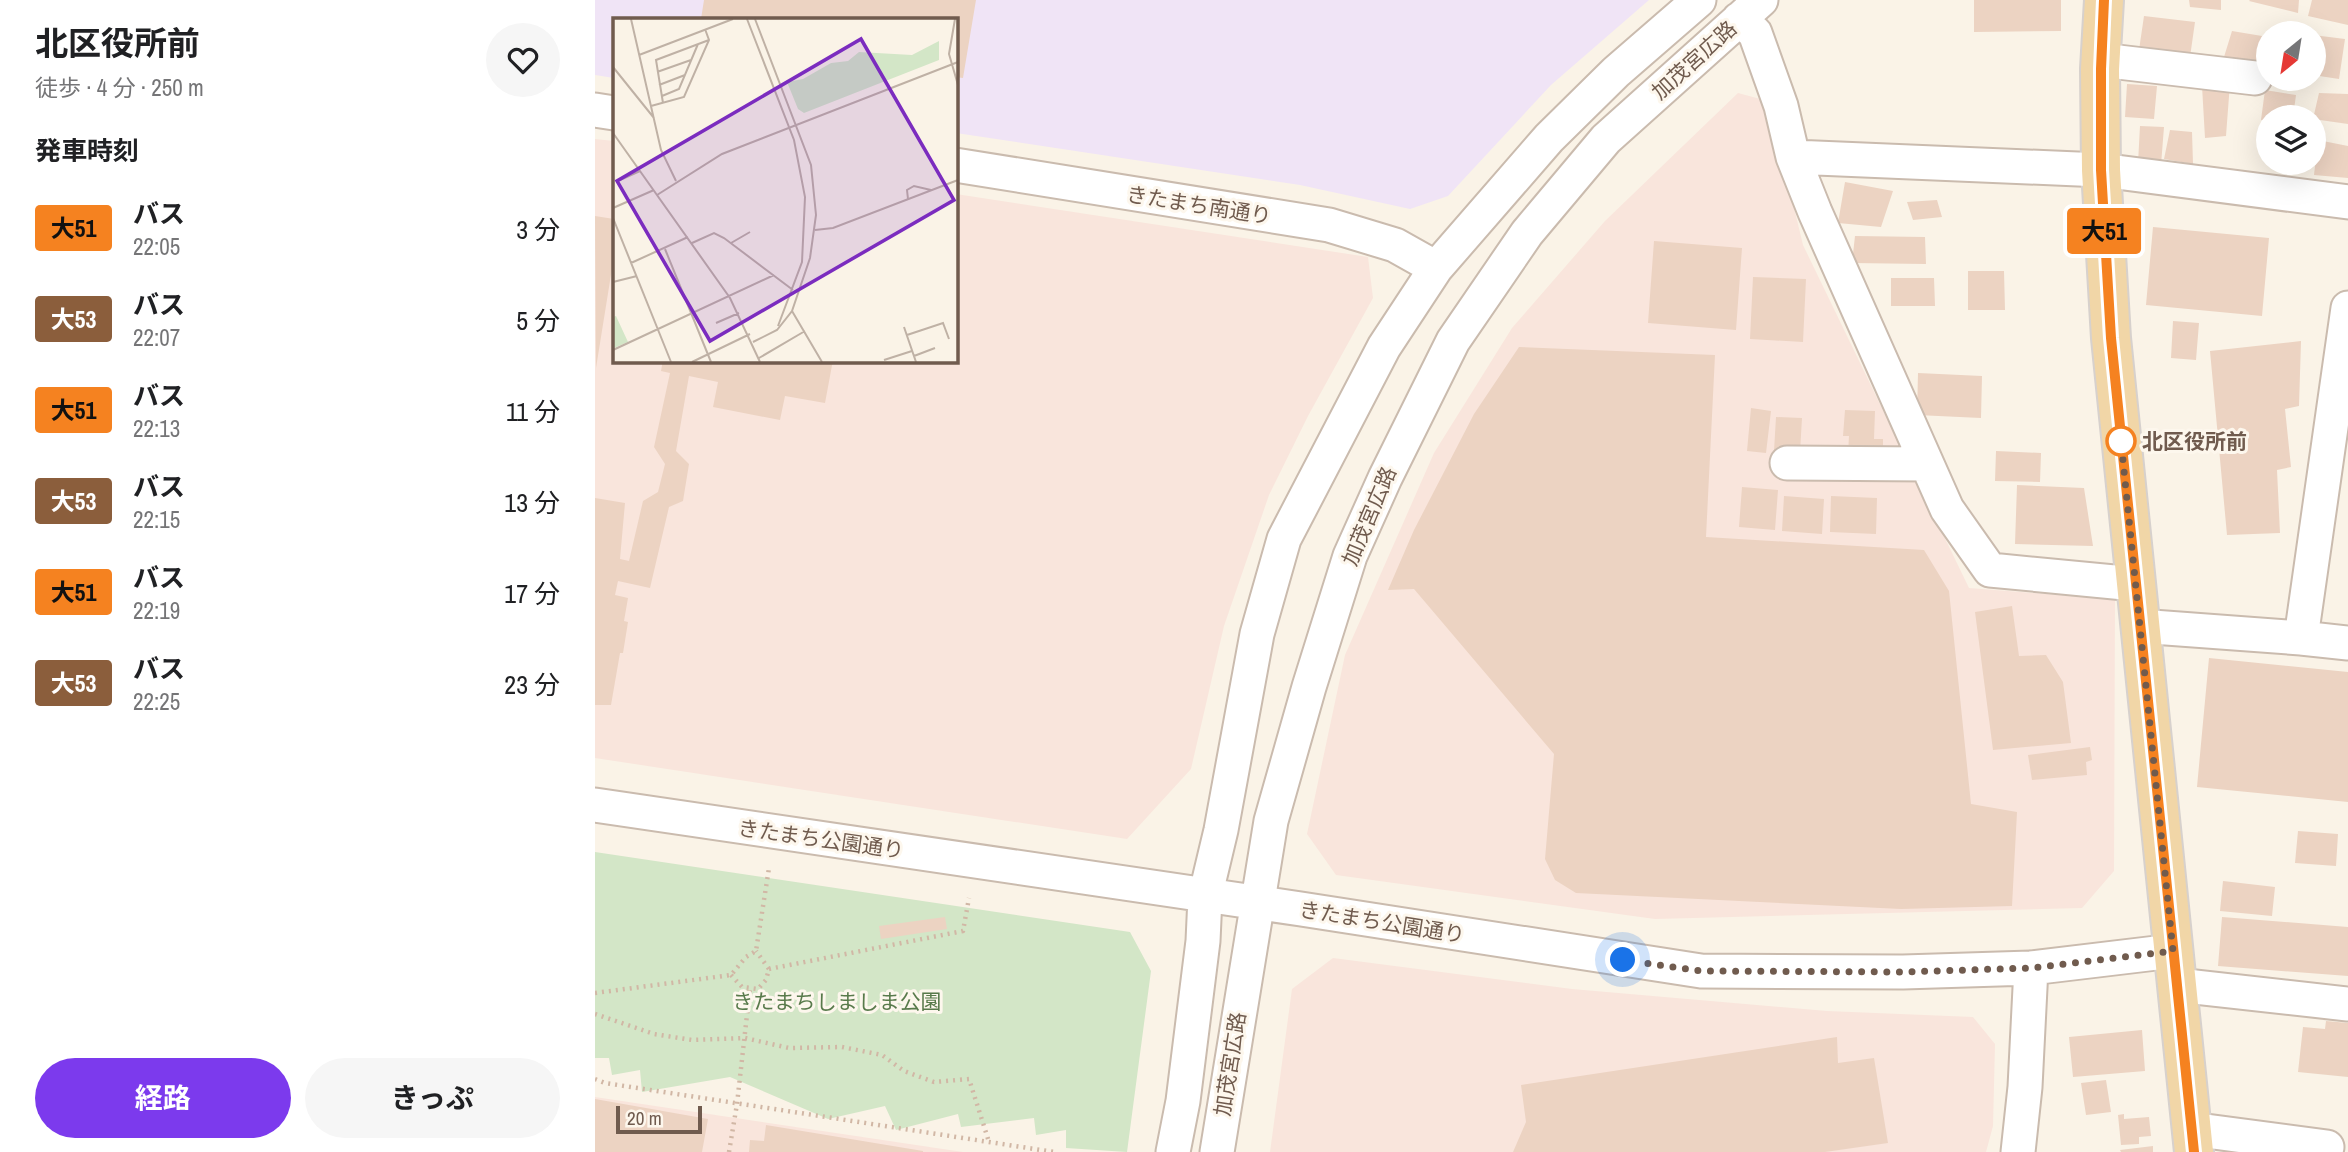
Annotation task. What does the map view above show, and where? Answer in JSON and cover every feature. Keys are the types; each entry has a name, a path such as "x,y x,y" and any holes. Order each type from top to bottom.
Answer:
{"main road":[{"path":"2103,0 2101,170 2111,338 2192,1140"}],"street":[{"name":"加茂宮広路","path":"1173,1152 1183,1101 1203,941 1205,897 1221,830 1257,634 1283,539 1384,346 1436,268 1549,138 1616,72 1699,0"},
{"name":"加茂宮広路","path":"1217,1152 1271,821 1350,556 1385,478 1453,341 1527,233 1606,139 1750,10"},
{"path":"1750,10 1755,33 1781,106 1793,157 1947,509 1990,570 2135,584"},
{"path":"2101,60 2255,78"},
{"path":"595,110 613,113"},
{"path":"1793,157 2101,170 2348,202"},
{"name":"きたまち南通り","path":"957,165 1329,225 1395,246 1436,268"},
{"path":"2301,638 2348,308"},
{"path":"1787,463 1927,464"},
{"path":"2139,626 2348,643"},
{"name":"きたまち公園通り","path":"595,805 1701,971 1903,972 2031,968 2175,968 2348,1004"},
{"path":"2018,1152 2025,1087 2031,968"},
{"path":"2192,1140 2327,1147"}],"path":[{"path":"769,867 756,951 769,968"},
{"path":"769,968 963,931 969,898"},
{"path":"595,993 731,975 746,957 756,951"},
{"path":"731,975 742,987 758,989 766,980 769,968"},
{"path":"729,1152 750,989"},
{"path":"595,1014 654,1034 692,1040 745,1038 789,1048 842,1047 882,1055 904,1071 934,1082 969,1079 989,1142"},
{"path":"595,1079 605,1083 737,1104 1054,1152"}],"shaded area":[{"path":"595,0 1649,0 1551,85 1448,196 1410,209 1300,185 957,133 957,18 613,18 613,78 595,75"},
{"path":"1738,93 1764,100 1778,141 1803,245 1969,588 2115,599 2114,871 2082,908 1655,919 1336,875 1307,834 1345,655 1434,453 1512,328 1605,221"},
{"path":"595,139 613,141 613,362 957,362 957,194 1368,257 1373,298 1308,416 1269,495 1224,626 1191,769 1127,839 595,758"},
{"path":"1333,958 1572,989 1827,1011 1973,1017 1995,1044 1993,1126 1986,1152 1270,1152 1292,989"},
{"path":"595,1097 963,1152 595,1152"}],"green space":[{"name":"きたまちしましま公園","path":"595,852 1130,932 1151,971 1127,1152 1066,1148 1066,1130 1036,1135 1034,1118 961,1127 958,1114 896,1130 885,1106 828,1119 730,1077 642,1092 640,1070 612,1075 609,1058 595,1058"}],"building":[{"path":"704,0 976,0 963,78 957,77 957,18 701,18"},
{"path":"1974,0 2061,0 2061,31 1974,32"},
{"path":"2189,0 2221,0 2221,10 2190,7"},
{"path":"2299,0 2298,13 2249,1"},
{"path":"2312,0 2348,0 2348,25 2308,16"},
{"path":"2144,16 2195,22 2190,57 2139,50"},
{"path":"2232,31 2256,35 2256,62 2224,57"},
{"path":"2326,37 2345,39 2339,79 2326,77"},
{"path":"2230,83 2226,136 2205,138 2202,86"},
{"path":"2127,84 2157,86 2154,119 2125,117"},
{"path":"2265,91 2296,95 2295,105 2263,105"},
{"path":"2319,93 2348,94 2348,124 2326,121 2326,105 2316,105"},
{"path":"2140,126 2164,127 2161,165 2138,163"},
{"path":"2170,130 2192,132 2193,164 2164,159"},
{"path":"2326,142 2348,146 2348,178 2314,175 2326,175"},
{"path":"1845,182 1893,191 1881,227 1838,223"},
{"path":"1937,200 1942,217 1913,220 1907,202"},
{"path":"595,216 613,219 613,262 596,368"},
{"path":"2153,227 2269,238 2262,316 2146,305"},
{"path":"1855,236 1925,237 1926,264 1852,263"},
{"path":"1654,241 1742,248 1736,330 1648,323"},
{"path":"1968,271 2004,271 2005,310 1968,310"},
{"path":"1753,277 1806,279 1803,342 1750,339"},
{"path":"1891,278 1934,278 1935,306 1891,306"},
{"path":"2173,321 2199,323 2196,360 2171,358"},
{"path":"2301,341 2299,406 2285,409 2291,467 2277,470 2280,533 2227,535 2210,351"},
{"path":"1519,347 1715,355 1706,537 1924,550 1949,591 1971,804 2017,812 2012,906 1901,909 1576,893 1555,880 1545,859 1554,754 1414,589 1388,590 1414,530 1474,414"},
{"path":"663,362 833,362 825,403 785,396 780,420 713,407 718,382 689,376 676,451 689,464 683,501 669,507 650,588 618,581 615,595 628,598 624,621 628,622 623,653 620,653 611,705 595,705 595,498 625,503 620,559 629,561 643,501 658,492 665,464 654,447 670,373 661,371"},
{"path":"1918,373 1982,376 1981,418 1917,415"},
{"path":"1751,408 1771,411 1766,453 1747,451"},
{"path":"1845,410 1875,411 1874,439 1883,439 1883,456 1848,454 1849,436 1843,436"},
{"path":"1776,417 1802,418 1800,452 1774,451"},
{"path":"1996,451 2041,453 2040,482 1995,481"},
{"path":"2017,485 2084,488 2093,546 2015,544"},
{"path":"1742,487 1778,490 1775,530 1739,527"},
{"path":"1784,496 1824,499 1822,534 1782,531"},
{"path":"1831,496 1877,498 1876,534 1830,532"},
{"path":"2012,606 2019,656 2046,655 2063,682 2071,743 1993,750 1975,612"},
{"path":"2209,658 2348,672 2348,802 2197,787"},
{"path":"2090,747 2092,760 2086,762 2087,775 2032,780 2028,755"},
{"path":"2298,831 2338,834 2336,866 2295,863"},
{"path":"2223,881 2275,887 2272,916 2220,911"},
{"path":"945,917 947,929 881,939 879,926"},
{"path":"2222,917 2348,927 2348,976 2218,966"},
{"path":"2326,1021 2348,1023 2348,1077 2298,1072 2303,1027 2325,1029"},
{"path":"2142,1030 2145,1071 2073,1077 2069,1037"},
{"path":"1837,1037 1838,1063 1874,1058 1888,1143 1825,1152 1513,1152 1526,1122 1521,1085"},
{"path":"2106,1080 2111,1112 2086,1115 2081,1083"},
{"path":"595,1099 708,1119 702,1152 595,1152"},
{"path":"2124,1114 2124,1119 2149,1117 2151,1136 2139,1137 2139,1144 2121,1145 2118,1115"},
{"path":"766,1125 923,1152 749,1152 750,1140 764,1141"},
{"path":"2153,1146 2153,1152 2120,1150"}],"bus line":[{"name":"大51","path":"2104,0 2101,170 2111,338 2194,1152"}],"place":[{"name":"北区役所前","path":"2121,441"}],"route":[{"path":"1623,960 1701,971 1903,972 2031,968 2173,951 2121,441"}]}
